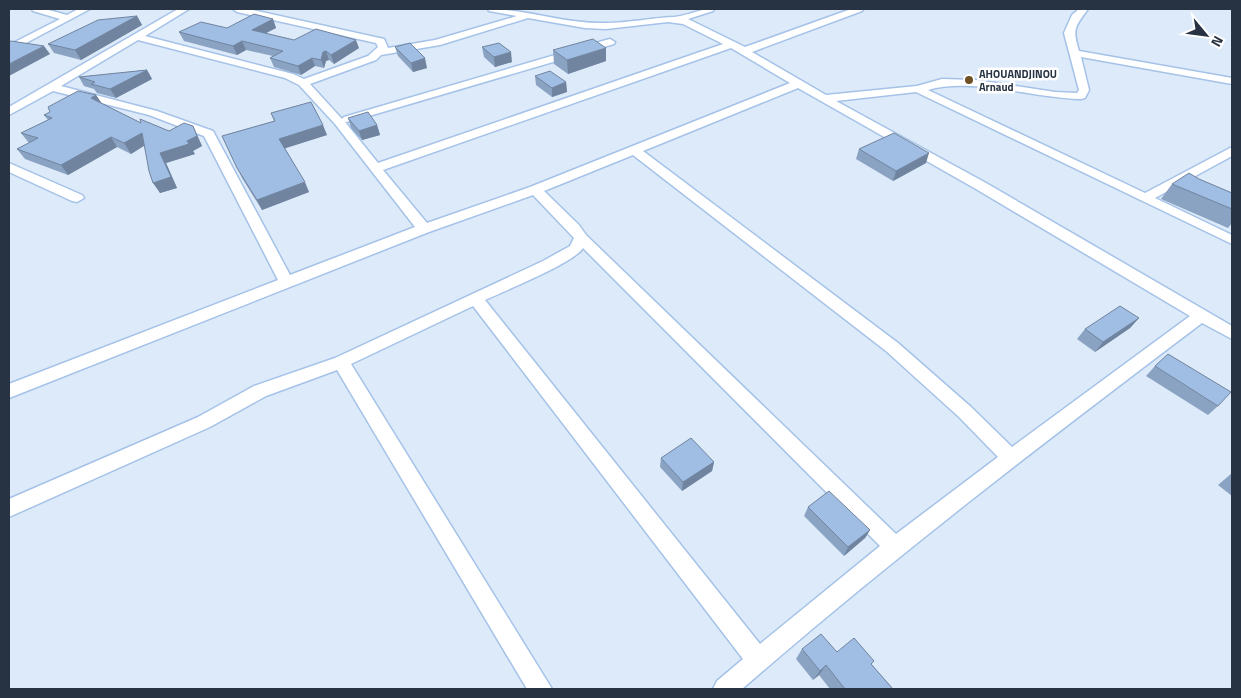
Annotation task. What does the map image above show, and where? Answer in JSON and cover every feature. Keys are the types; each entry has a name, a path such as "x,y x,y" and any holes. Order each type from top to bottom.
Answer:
{"street":[{"path":"36,9 68,18"},
{"path":"9,48 86,9"},
{"path":"9,112 184,9"},
{"path":"237,9 380,41 383,48 381,52"},
{"path":"492,9 584,26 606,26 677,19 710,9"},
{"path":"744,51 859,9"},
{"path":"824,99 918,89 942,82 976,83 1062,96 1081,96 1084,90 1069,33 1077,15 1084,9"},
{"path":"303,83 372,58 381,52 436,43 527,16"},
{"path":"677,19 744,51 824,99 981,186 1232,333"},
{"path":"138,36 289,76 303,83 339,122 424,229"},
{"path":"339,122 610,42"},
{"path":"376,168 730,44"},
{"path":"1073,53 1232,80"},
{"path":"9,391 424,229 535,190 800,83"},
{"path":"52,87 153,113 210,134 287,283"},
{"path":"918,89 1147,197 1232,240"},
{"path":"634,150 892,347 965,412 1010,457"},
{"path":"1147,197 1232,151"},
{"path":"9,167 77,198"},
{"path":"535,190 574,228 581,238 895,547"},
{"path":"9,508 204,422 260,391 340,362 575,249 581,238"},
{"path":"475,298 758,660"},
{"path":"726,689 758,660 895,547 1010,457 1202,315"},
{"path":"340,362 540,689"}],"building":[{"path":"254,14 273,19 252,30 294,40 316,29 356,40 331,55 326,51 323,52 321,60 312,58 298,66 270,58 283,51 242,41 233,46 179,32 201,22 227,28"},
{"path":"137,16 75,50 48,44 98,20"},
{"path":"593,39 606,48 567,60 553,50"},
{"path":"9,42 44,46 9,64"},
{"path":"410,43 425,58 411,63 395,47"},
{"path":"499,43 511,52 494,57 482,47"},
{"path":"147,70 110,89 91,84 95,82 79,77"},
{"path":"550,71 566,82 552,88 535,76"},
{"path":"78,91 96,95 91,98 141,123 140,119 169,131 184,123 193,126 197,136 187,141 189,144 160,153 171,177 153,183 142,133 124,143 111,137 61,165 17,149 38,138 21,133 52,118 44,115 50,112 48,107"},
{"path":"311,102 323,125 279,139 305,182 257,200 237,168 222,136 275,121 271,113"},
{"path":"368,112 377,125 359,131 348,118"},
{"path":"894,133 929,153 896,171 859,149"},
{"path":"1189,173 1232,193 1232,209 1172,184"},
{"path":"1120,306 1139,318 1103,342 1085,329"},
{"path":"1168,354 1231,392 1218,406 1155,366"},
{"path":"691,438 714,462 683,482 661,458"},
{"path":"829,491 870,530 848,547 808,507"},
{"path":"821,634 837,652 854,638 874,661 871,664 893,689 845,689 826,665 820,671 802,649"}],"place":[{"name":"AHOUANDJINOU Arnaud","path":"969,80"}]}
